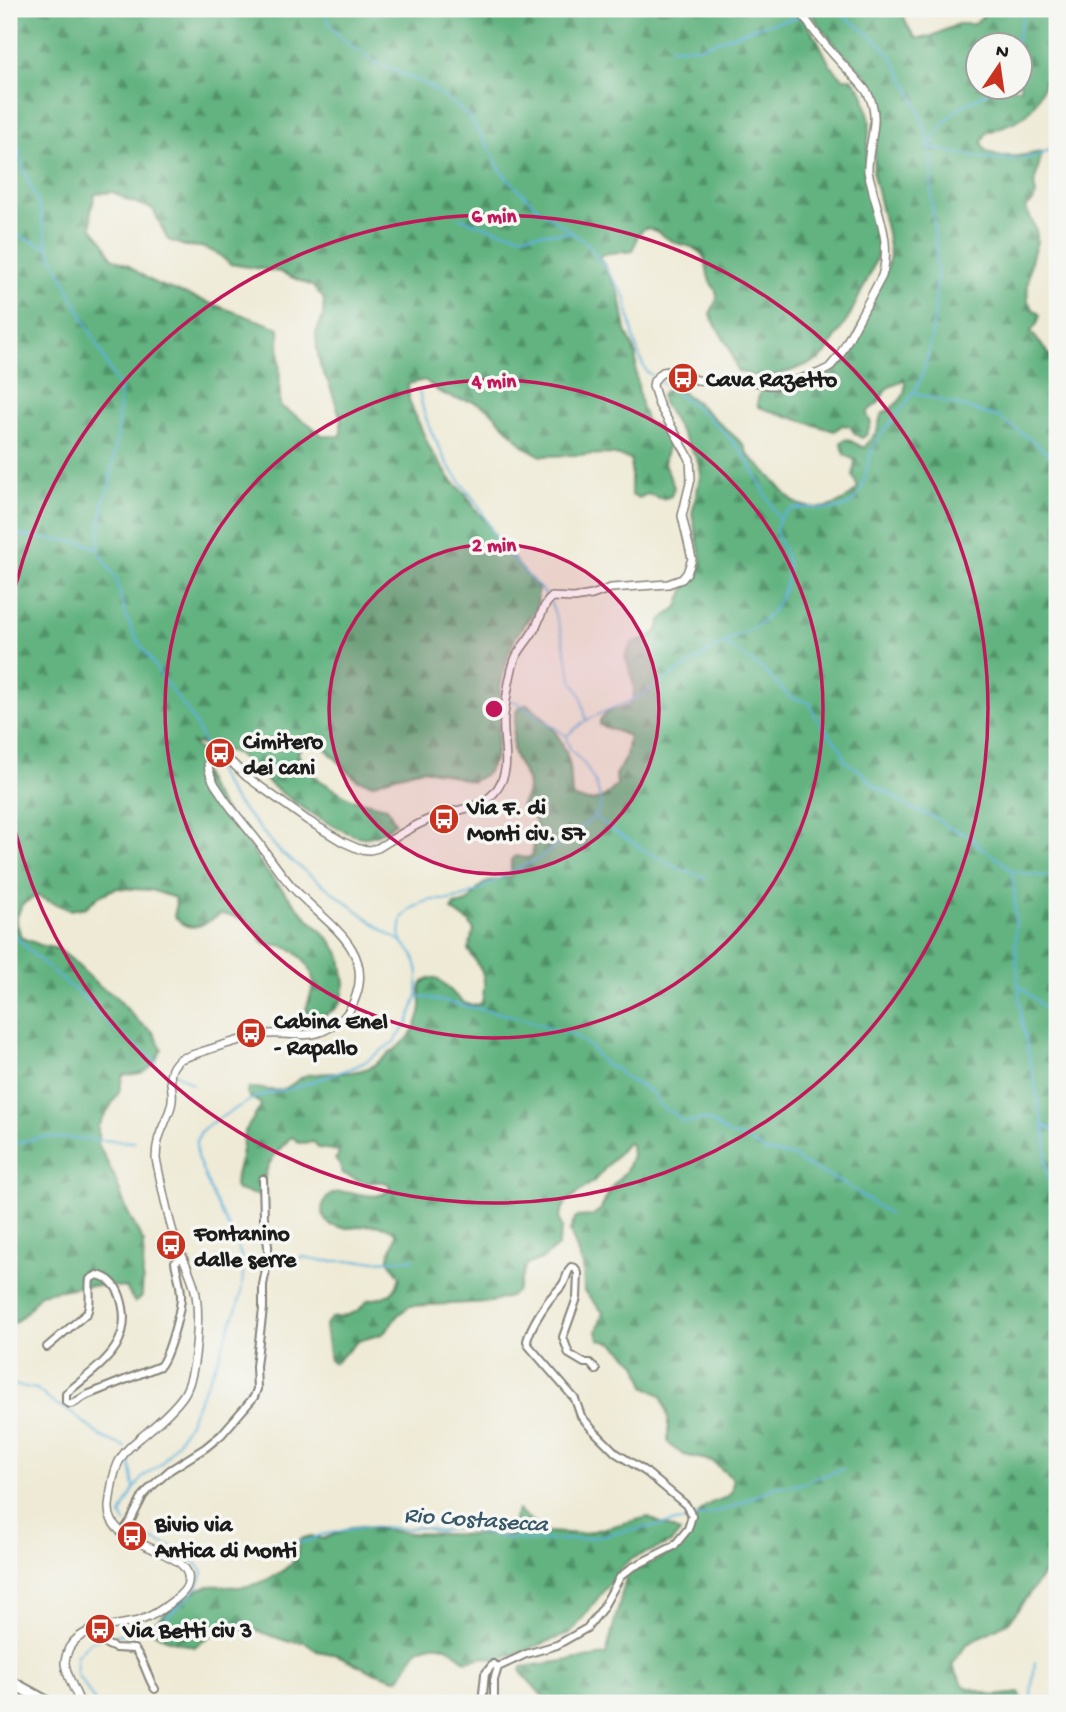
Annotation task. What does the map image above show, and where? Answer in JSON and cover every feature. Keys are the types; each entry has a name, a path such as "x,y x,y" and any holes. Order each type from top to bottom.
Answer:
{"highway":[{"path":"13,1683 49,1703"}],"street":[{"path":"80,1703 65,1665 66,1657 77,1638 149,1617 180,1595 187,1585 187,1572 179,1561 136,1542 112,1520 109,1508 114,1474 121,1457 160,1422 185,1394 196,1360 195,1289 176,1241 156,1159 158,1136 172,1105 170,1072 174,1063 180,1059 250,1037 321,1032 339,1023 348,1013 358,991 361,975 357,959 347,941 297,892 221,794 208,770 208,763 219,757 228,759 247,777 343,842 359,849 378,848 431,818 481,803 496,791 507,767 503,728 513,665 516,656 536,628 547,601 552,597 575,598 611,589 675,582 687,573 692,559 681,516 691,479 690,459 659,405 654,381 663,372 669,372 697,380 751,381 780,385 829,368 840,355 882,276 887,255 868,171 874,109 867,94 799,9"},
{"path":"1054,74 1057,63"},
{"path":"123,1530 151,1487 170,1470 221,1436 254,1397 257,1389 256,1366 263,1310 263,1285 268,1259 263,1179"},
{"path":"47,1347 86,1313 90,1306 90,1279 97,1275 110,1281 119,1294 123,1310 122,1335 116,1348 66,1394 66,1402 74,1403 87,1395 160,1366 168,1352 181,1298 180,1279 175,1262 183,1257"},
{"path":"494,1703 494,1680 499,1667 526,1654 557,1645 587,1628 602,1609 620,1577 631,1568 674,1546 691,1522 692,1516 686,1505 646,1472 616,1453 592,1429 581,1416 575,1399 527,1341 542,1311 564,1282 571,1267 578,1273 577,1298 563,1337 569,1354 584,1363 590,1363 596,1370"},
{"path":"93,1632 115,1648 134,1649 155,1689"},
{"path":"482,1703 485,1674 491,1665 496,1664 499,1667"}],"green space":[{"path":"9,9 797,9 830,65 843,78 852,78 863,93 870,121 865,176 878,243 871,272 850,315 819,360 788,372 762,378 737,371 729,347 710,314 717,294 709,279 703,256 694,248 645,228 638,234 633,251 600,256 620,296 626,331 636,355 641,405 647,422 670,437 664,463 674,487 671,496 663,499 647,494 639,498 631,495 631,459 611,454 541,456 525,447 489,409 473,401 456,399 439,392 425,380 408,384 409,401 431,451 487,522 496,538 538,588 537,607 516,636 509,652 500,686 495,758 487,773 472,782 422,769 373,784 356,779 320,743 303,738 298,754 307,769 321,781 351,799 387,807 395,823 382,832 367,837 347,832 319,818 274,787 238,755 191,742 202,753 202,771 209,788 267,872 331,941 341,957 345,984 341,1002 335,1009 319,1018 311,1018 306,1010 313,983 307,964 285,947 263,942 248,921 220,914 208,922 191,927 179,922 174,916 175,898 151,890 116,888 99,896 86,907 70,910 37,896 22,904 16,920 21,937 58,949 72,960 153,1032 162,1049 148,1070 123,1075 119,1092 98,1126 98,1144 144,1243 142,1296 135,1303 126,1288 104,1286 40,1294 23,1316 9,1326","holes":["113,192 153,209 168,240 217,253 230,264 280,272 312,286 324,299 323,317 316,333 317,350 321,368 341,419 341,436 323,436 280,406 279,328 157,284 112,258 104,242 92,228 91,211 95,194"]},
{"path":"807,9 903,9 905,21 913,35 916,38 924,38 958,24 974,24 991,9 1057,9 1057,70 1051,68 1047,71 1039,96 1028,113 986,133 982,142 985,150 999,155 1042,152 1034,185 1036,194 1033,202 1025,208 1037,234 1029,272 1028,299 1040,315 1031,332 1057,364 1057,1563 1044,1573 1009,1622 967,1644 952,1665 964,1686 995,1696 1019,1693 1024,1703 549,1703 521,1672 522,1667 606,1655 627,1574 676,1549 703,1509 728,1496 732,1487 732,1478 712,1461 684,1455 668,1442 668,1417 662,1396 645,1386 637,1364 614,1343 599,1340 597,1331 603,1312 584,1291 583,1267 570,1231 576,1217 592,1216 601,1209 611,1188 626,1171 632,1155 631,1145 628,1142 594,1181 566,1202 559,1217 562,1229 558,1246 541,1260 526,1265 517,1291 509,1297 491,1302 410,1306 398,1315 386,1331 358,1341 335,1363 330,1361 325,1326 331,1318 358,1311 368,1300 390,1294 397,1286 400,1276 389,1261 396,1233 378,1225 347,1228 330,1225 322,1208 328,1197 336,1193 374,1196 390,1189 389,1184 363,1182 342,1173 335,1159 339,1151 319,1148 314,1142 298,1143 293,1137 269,1164 261,1196 237,1190 236,1175 244,1133 261,1106 249,1097 247,1092 250,1088 281,1090 307,1075 364,1070 371,1067 409,1037 420,1011 420,987 428,979 441,981 466,1004 482,1003 483,974 468,950 474,930 469,922 452,910 454,905 470,900 485,883 511,876 511,860 515,856 532,856 536,825 535,820 521,807 528,784 513,750 517,709 527,704 541,715 558,737 569,762 572,796 585,801 596,800 617,785 616,775 626,756 629,736 600,725 600,720 611,710 624,707 632,701 633,682 625,656 633,642 658,631 661,620 678,607 684,590 702,563 692,514 701,472 697,459 662,401 661,394 674,386 696,402 744,445 748,455 794,502 811,508 829,507 852,495 858,488 853,476 855,460 845,455 841,442 847,439 864,448 877,431 881,415 903,396 904,378 887,388 878,403 868,411 871,423 862,438 855,434 850,426 842,425 835,431 758,407 757,403 761,389 782,391 832,373 844,363 887,268 890,255 887,233 873,174 879,101 864,73 837,47"},
{"path":"518,1510 545,1532 582,1534 648,1517 680,1532 671,1543 631,1559 571,1633 499,1660 485,1657 466,1661 447,1647 431,1645 417,1650 400,1678 395,1679 368,1670 338,1655 317,1651 305,1642 289,1642 258,1631 219,1630 194,1647 166,1639 154,1632 154,1623 199,1589 212,1586 245,1586 261,1582 284,1570 296,1559 300,1539 311,1536 323,1539 351,1528 362,1527 411,1533 510,1536"}],"waterway":[{"path":"15,9 18,23 12,118 24,171 38,202 49,250 120,390 117,438 109,487 103,502 98,549"},
{"path":"322,9 338,35 347,43 373,61 427,85 468,116 509,180 539,209 588,244 625,296 635,343 642,363 652,375"},
{"path":"808,16 824,9"},
{"path":"125,1523 121,1515 133,1491 143,1477 161,1464 188,1424 218,1359 241,1296 241,1255 197,1157 196,1142 201,1131 254,1098 291,1089 352,1068 395,1041 408,1023 417,996 418,973 413,954 403,943 400,934 402,918 422,903 459,898 476,892 537,860 598,812 601,801 596,784 585,765 570,749 566,737 582,723 640,696 766,618 786,584 787,560 776,530 779,520 796,508 830,509 851,503 859,494 869,458 877,442 919,381 933,329 936,288 936,246 931,201 932,163 927,136 913,96 887,52 866,32 833,9"},
{"path":"1019,32 1025,9"},
{"path":"671,47 700,47 760,26 802,17"},
{"path":"930,145 942,125 970,102"},
{"path":"9,140 17,145"},
{"path":"929,147 981,157 1020,159 1035,156 1057,146"},
{"path":"460,218 521,235 572,233"},
{"path":"9,232 47,247"},
{"path":"660,382 699,409 727,435 747,459 779,519"},
{"path":"419,391 431,431 448,465 479,506 497,542 547,596"},
{"path":"915,393 998,417 1057,461"},
{"path":"9,530 34,538 83,542 98,549 116,579 127,619 135,636 187,710 209,758"},
{"path":"550,601 561,631 572,680 581,695 586,719"},
{"path":"724,643 760,667 790,697 810,703 815,716 842,750 845,761 875,786 907,807 936,818 948,827 972,837 976,844 1012,871 1057,877"},
{"path":"510,700 567,736"},
{"path":"212,763 231,796 281,853 401,941"},
{"path":"595,816 652,855 706,878"},
{"path":"1012,872 1021,1017 1046,1139 1046,1165 1052,1204"},
{"path":"9,929 35,956 92,1005 114,1029 157,1062"},
{"path":"1019,985 1057,1019"},
{"path":"418,996 513,1016 574,1035 591,1048 605,1065 653,1093 659,1104 675,1113 681,1121 703,1119 766,1151 795,1157 846,1185 889,1214"},
{"path":"175,1073 192,1084"},
{"path":"1043,1125 1057,1132"},
{"path":"9,1145 42,1137 135,1142"},
{"path":"269,1262 285,1263 303,1257 325,1261 414,1259"},
{"path":"242,1262 264,1262"},
{"path":"9,1384 36,1389 71,1412 100,1436 125,1447"},
{"path":"129,1454 134,1488"},
{"name":"Rio Costasecca","path":"694,1518 732,1507 777,1486 805,1483 816,1476 843,1469"},
{"name":"Rio Costasecca","path":"264,1552 283,1544 308,1541 321,1535 356,1528 417,1527 440,1531 456,1528 535,1541 583,1539 687,1520"},
{"path":"104,1637 146,1629 162,1620 193,1592 203,1572 178,1549 149,1539 130,1528"},
{"path":"96,1703 77,1674 76,1656 90,1642 99,1639"},
{"path":"1031,1703 1035,1662"}],"place":[{"name":"Cava Razetto","path":"683,378"},
{"name":"Cimitero dei cani","path":"220,753"},
{"name":"Via F. di Monti civ. 57","path":"444,819"},
{"name":"Cabina Enel - Rapallo","path":"251,1033"},
{"name":"Fontanino dalle serre","path":"171,1245"},
{"name":"Bivio via Antica di Monti","path":"132,1536"},
{"name":"Via Betti civ 3","path":"100,1629"}]}
